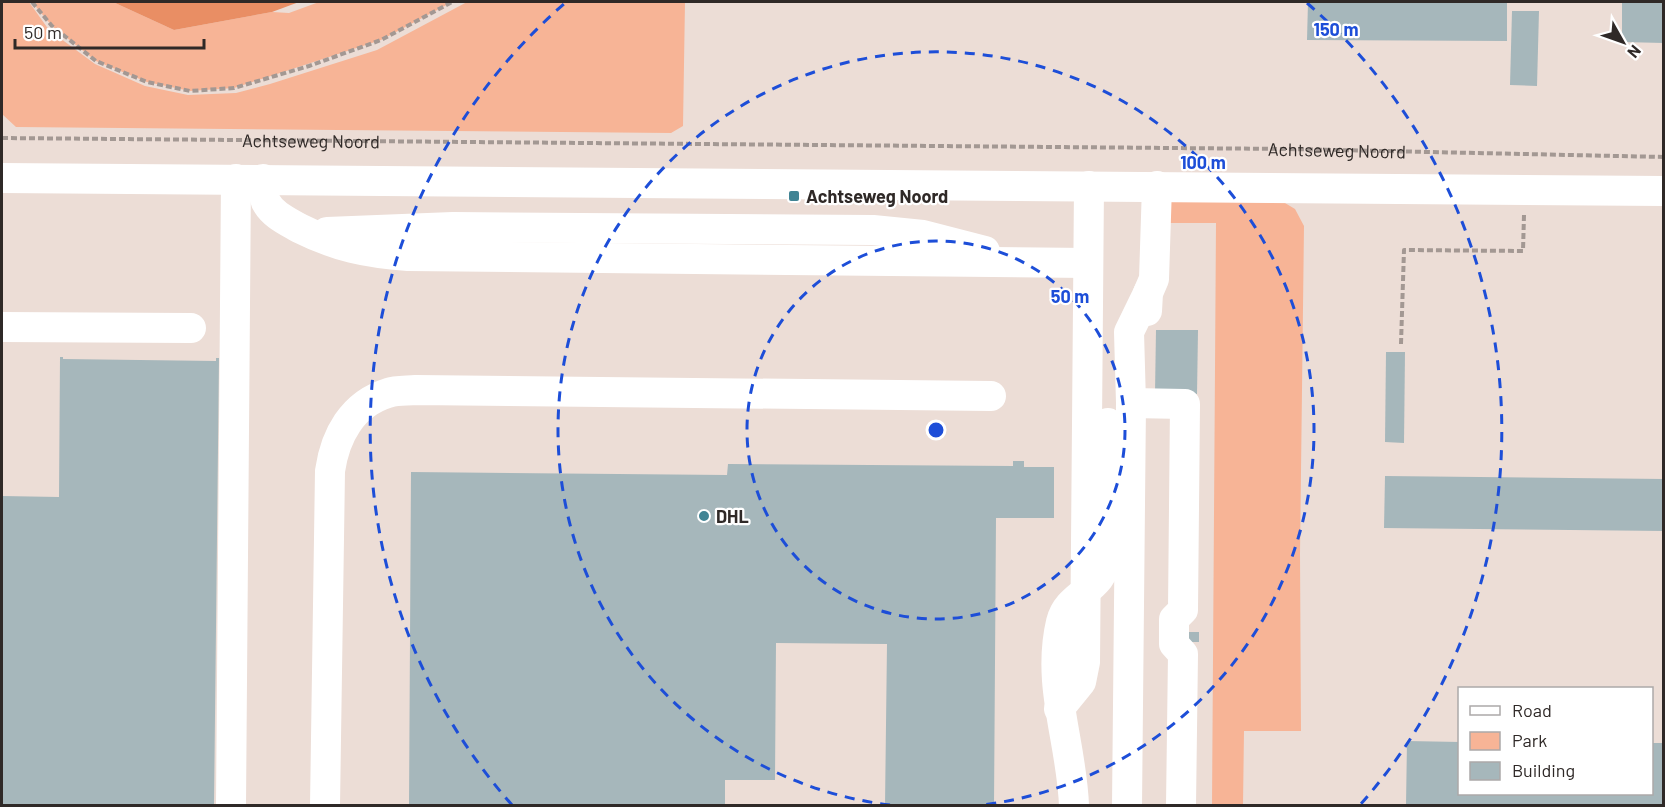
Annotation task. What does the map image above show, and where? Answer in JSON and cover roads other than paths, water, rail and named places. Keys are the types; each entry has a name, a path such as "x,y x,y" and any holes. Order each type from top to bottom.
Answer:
{"street":[{"name":"Achtseweg Noord","path":"2,178 1664,190"},
{"path":"249,179 280,217 326,241 375,254 1088,263"},
{"path":"231,806 249,179"},
{"path":"1074,806 1059,709 1081,682 1084,674 1089,186"},
{"path":"1127,806 1131,403 1138,341 1148,293 1154,279 1157,186"},
{"path":"2,327 191,328"},
{"path":"1086,590 1099,579 1105,567 1108,552 1109,347 1119,336 1138,341"},
{"path":"325,806 330,471 332,454 339,436 348,420 367,403 389,393 416,390 991,396"},
{"path":"1131,403 1185,404 1183,610 1174,619 1174,644 1183,654 1181,806"},
{"path":"1129,632 1174,633"}],"place":[{"name":"Achtseweg Noord","path":"794,196"},
{"name":"DHL","path":"704,516"}]}
